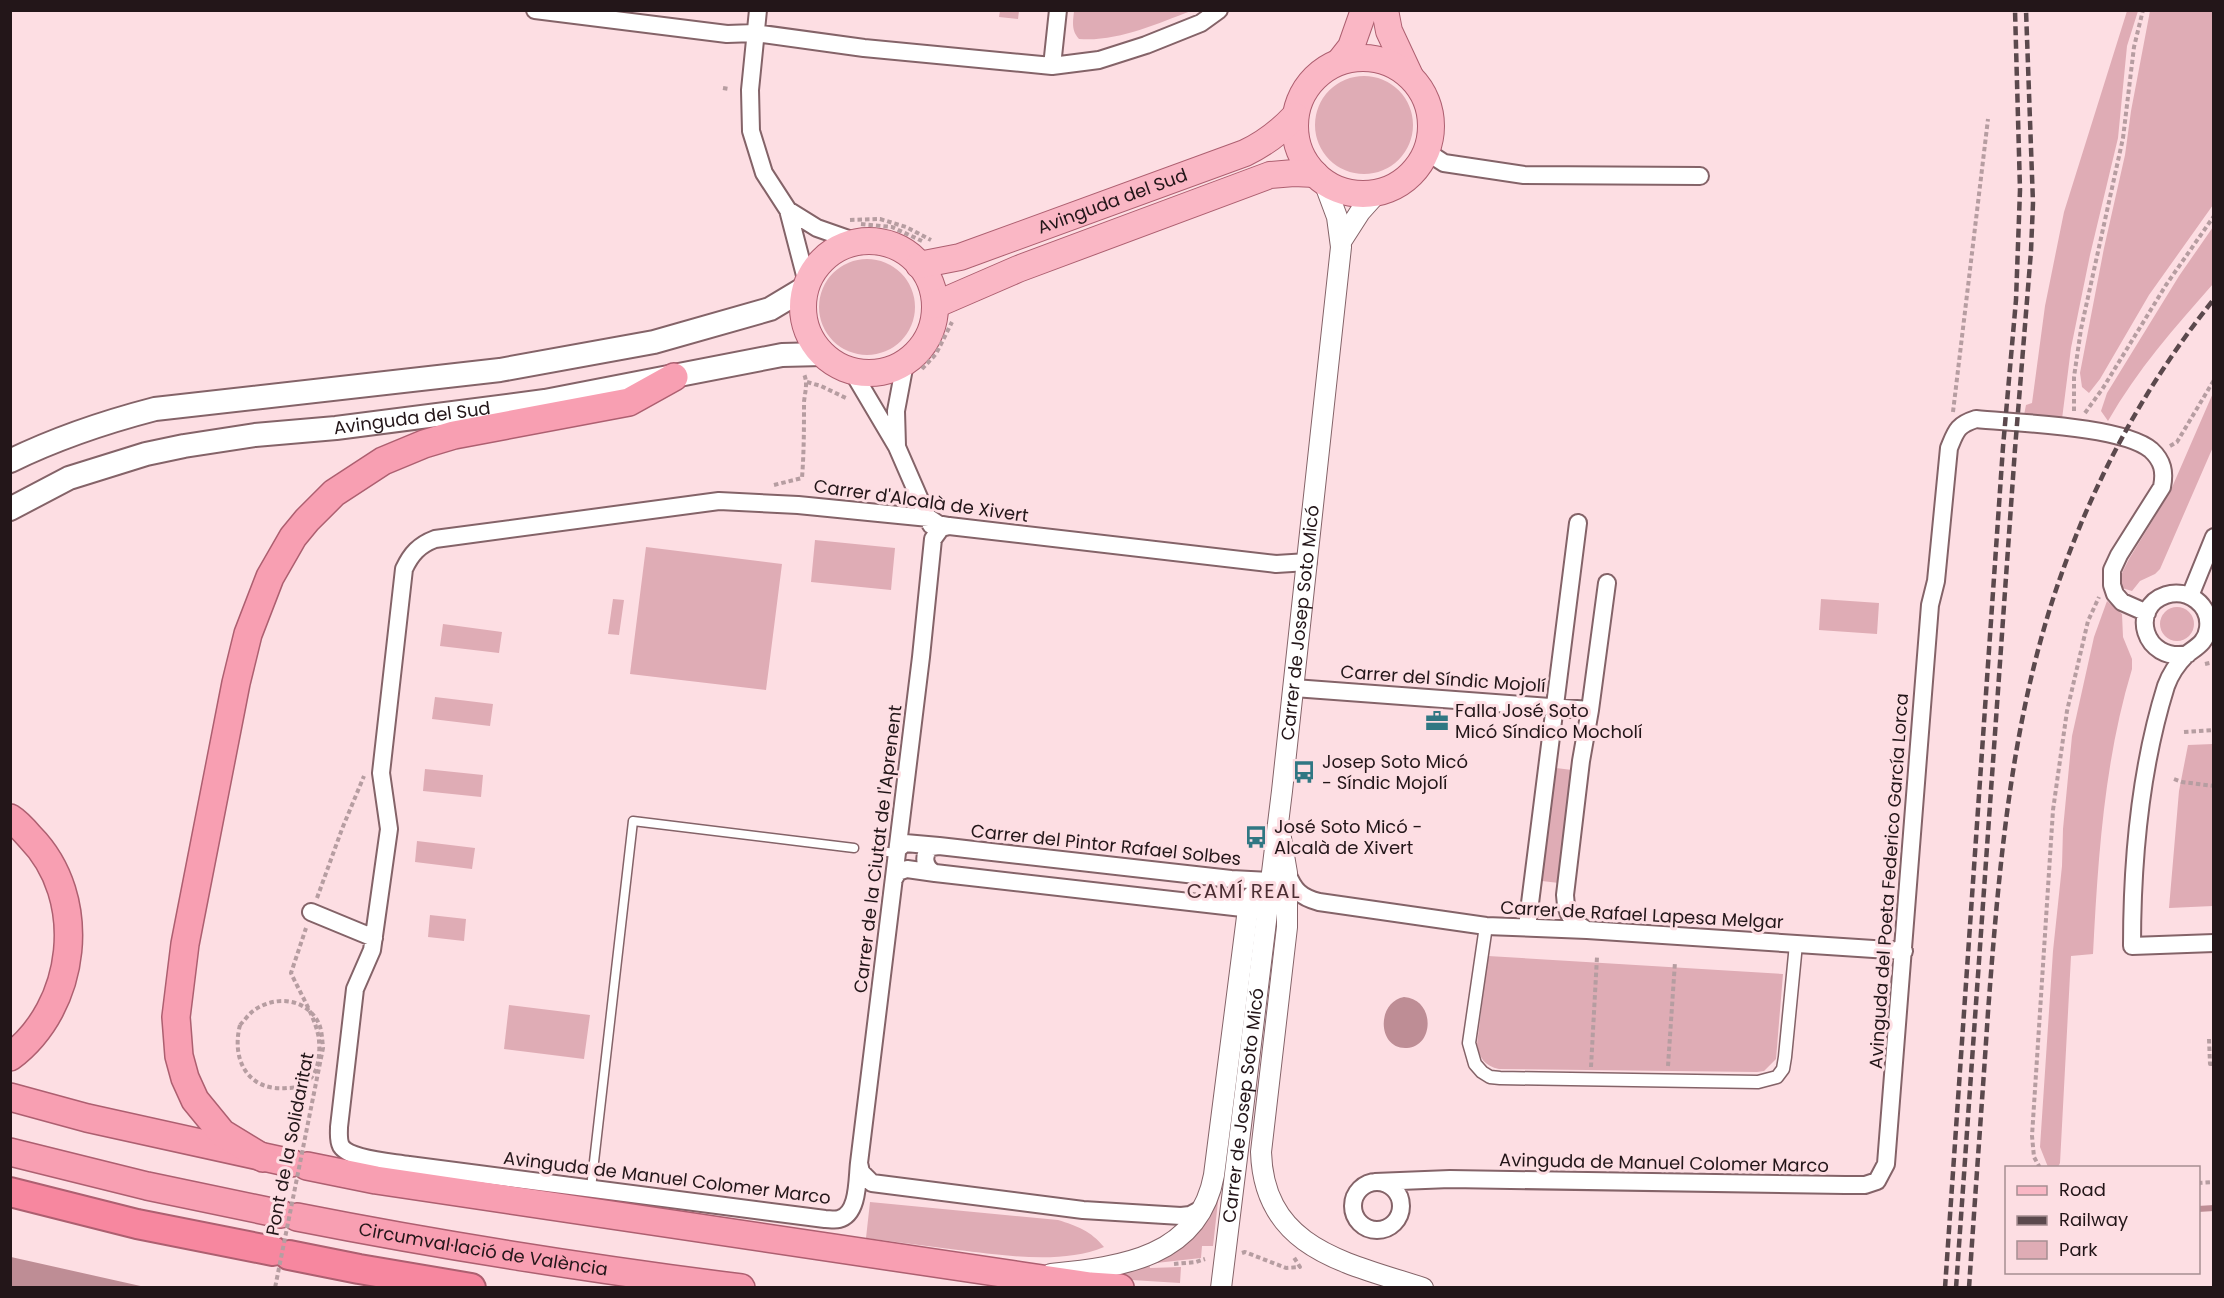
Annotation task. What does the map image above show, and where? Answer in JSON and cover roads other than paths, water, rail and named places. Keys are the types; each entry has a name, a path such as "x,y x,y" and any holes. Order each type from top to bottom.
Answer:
{"highway":[{"path":"263,1158 222,1133 195,1100 185,1078 179,1056 176,1017 185,944 234,694 248,634 270,577 293,537 307,520 334,493 383,461 424,444 454,435 629,402 674,377"},
{"path":"10,818 42,848 59,880 68,915 68,952 61,990 44,1023 24,1046 10,1057"},
{"path":"10,1097 87,1118 263,1158 376,1180 1090,1286 1120,1287"},
{"name":"Circumval·lació de València","path":"10,1152 147,1186 375,1232 626,1273 741,1287"},
{"path":"10,1192 137,1224 359,1269 471,1287"}],"main road":[{"path":"1340,61 1352,46 1364,10"},
{"path":"1385,10 1389,31 1410,76 1425,95 1432,118 1432,129 1426,152 1418,167 1407,179 1393,188 1377,193 1349,193 1319,178 1300,153 1296,141 1295,116 1300,98 1310,83 1323,70 1340,61 1358,57 1377,59 1395,65 1410,76"},
{"name":"Avinguda del Sud","path":"930,256 960,257 1245,153 1280,132 1295,116"},
{"name":"Avinguda del Sud","path":"943,301 1018,269 1270,175 1319,178"},
{"path":"874,241 891,245 907,253 930,256 931,284 943,301 924,344 903,374 880,372 866,374 839,367 822,354 810,339 805,327 802,300 806,285 815,268 826,256 841,247 857,242 874,241"},
{"name":"Avinguda del Sud","path":"10,461 61,438 155,409 500,370 654,342 770,309 806,285"},
{"name":"Avinguda del Sud","path":"10,509 69,478 146,453 255,435 336,428 545,401 794,353 822,354"}],"street":[{"path":"535,10 727,34 755,33 864,48 1052,66 1099,60 1146,45 1201,23 1219,10"},
{"path":"758,10 750,90 751,132 764,173 788,210 806,285"},
{"path":"1052,66 1058,10"},
{"path":"1426,152 1444,163 1524,175 1700,176"},
{"name":"Carrer de Josep Soto Micó","path":"1319,178 1337,217 1342,240 1278,821 1279,877 1287,927 1260,1152 1264,1182 1281,1216 1291,1230 1305,1242 1329,1257 1423,1287"},
{"name":"Carrer de Josep Soto Micó","path":"1342,240 1360,212 1377,193"},
{"path":"788,210 818,228 834,226 857,242"},
{"name":"Carrer de la Ciutat de l'Aprenent","path":"852,371 897,447 929,518 933,539 898,861 859,1163"},
{"name":"Carrer de la Ciutat de l'Aprenent","path":"897,447 896,411 903,374"},
{"name":"Avinguda del Poeta Federico García Lorca","path":"1877,1181 1886,1164 1930,605 1936,581 1949,448 1956,429 1976,419 2074,428 2115,435 2150,449 2162,464 2165,475 2162,487 2112,570 2115,594 2122,602 2147,613"},
{"name":"Carrer d'Alcalà de Xivert","path":"355,1155 346,1151 341,1145 339,1127 355,989 372,950 389,829 381,773 404,568 411,555 427,542 435,539 719,501 798,505 929,518 938,524 949,526 1276,564 1308,562"},
{"path":"1527,927 1578,523"},
{"path":"933,539 941,528 949,526"},
{"path":"2190,596 2214,537"},
{"path":"1587,930 1570,918 1565,895 1581,760 1607,583"},
{"path":"2167,682 2188,654 2208,641 2209,613 2190,596 2175,593 2158,599 2147,613 2146,631 2165,666 2167,682 2151,743 2142,802 2135,865 2132,946 2214,943"},
{"path":"2154,647 2170,655 2188,654"},
{"name":"Carrer del Síndic Mojolí","path":"1294,688 1590,710"},
{"name":"Carrer del Pintor Rafael Solbes","path":"898,861 905,843 1232,879 1279,877"},
{"path":"935,873 930,871 926,865 925,857 931,847 939,846"},
{"path":"898,861 935,873 1257,910"},
{"path":"1022,1276 1103,1267 1152,1255 1170,1245 1186,1232 1203,1208 1212,1188 1257,910 1252,897 1279,877"},
{"name":"Carrer de Rafael Lapesa Melgar","path":"1279,877 1302,896 1318,902 1486,926 1587,930 1904,951"},
{"name":"Carrer de Josep Soto Micó","path":"1221,1287 1257,910"},
{"path":"311,912 374,938"},
{"name":"Carrer de Rafael Lapesa Melgar","path":"1486,926 1469,1043 1474,1064 1490,1077 1758,1082 1777,1077 1783,1069 1785,1057 1796,944"},
{"name":"Avinguda de Manuel Colomer Marco","path":"355,1155 409,1165 825,1219 840,1219 849,1214 854,1203 859,1163"},
{"path":"859,1163 861,1172 872,1183 1083,1210 1180,1216 1190,1215 1203,1208"},
{"name":"Avinguda de Manuel Colomer Marco","path":"1450,1179 1439,1180 1418,1190 1390,1226 1382,1229 1366,1228 1355,1216 1353,1201 1361,1188 1375,1182 1450,1179 1865,1185 1877,1181"},
{"path":"1375,1182 1382,1182 1395,1190 1401,1205 1400,1214"}],"lane":[{"path":"591,1188 633,821 854,848"},
{"path":"878,851 898,861"}],"waterway":[{"path":"2200,1209 2214,1208"}],"railway":[{"path":"1945,1288 2003,447 2016,300 2020,190 2015,10"},
{"path":"1956,1288 2031,251 2033,203 2026,10"},
{"path":"1969,1288 1997,903 2010,794 2029,686 2059,581 2106,469 2124,433 2166,364 2214,299"}],"place":[{"name":"Falla José Soto Micó Síndico Mocholí","path":"1437,721"},
{"name":"Josep Soto Micó - Síndic Mojolí","path":"1304,772"},
{"name":"José Soto Micó - Alcalà de Xivert","path":"1256,837"}],"district":[{"name":"CAMÍ REAL","path":"1244,891"}]}
